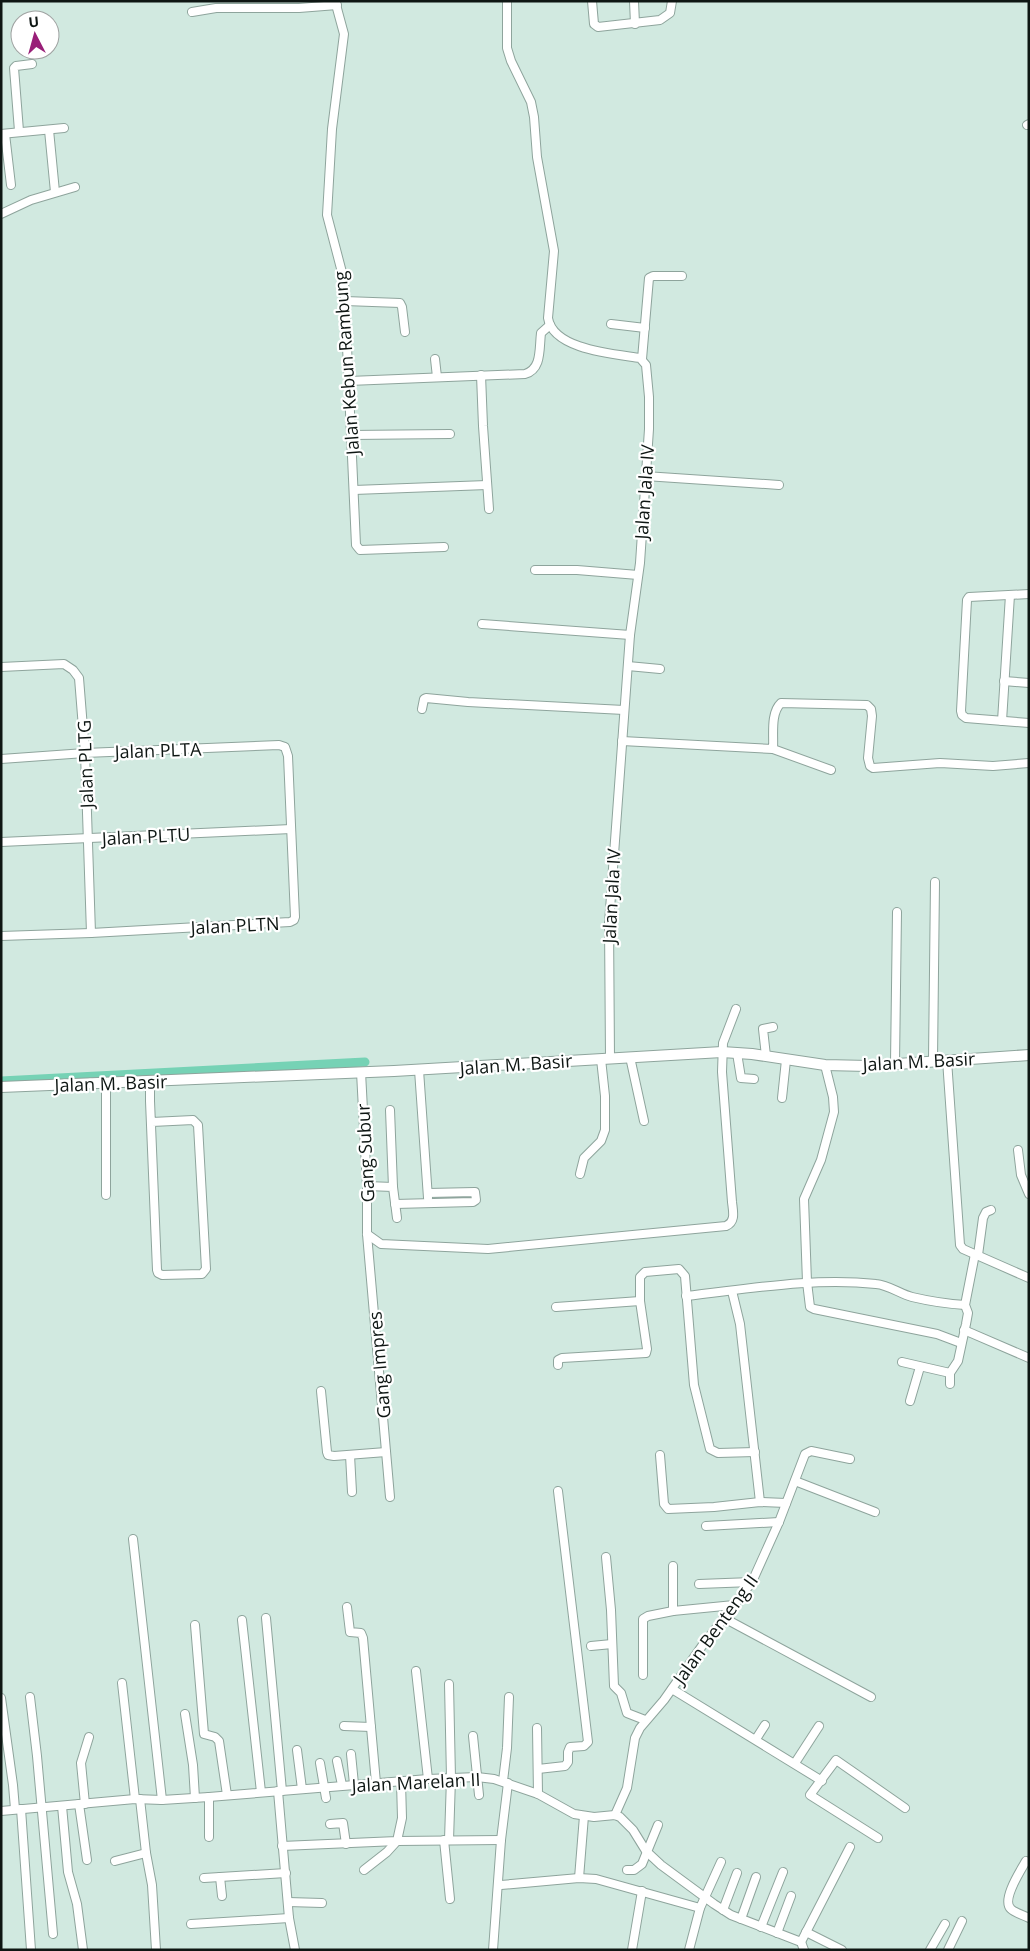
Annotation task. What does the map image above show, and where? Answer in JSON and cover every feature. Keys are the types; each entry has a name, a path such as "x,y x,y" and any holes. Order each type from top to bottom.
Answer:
{"main road":[{"name":"Jalan M. Basir","path":"1,1087 419,1070 722,1052 737,1052 825,1065 868,1066 933,1060 1029,1055"}],"street":[{"path":"507,1 507,48 530,102 534,117 538,164 554,250 548,318 550,325 555,331 577,346 642,359"},
{"path":"592,1 595,26 598,27 635,24 665,18 670,13 672,1"},
{"path":"634,1 635,24"},
{"path":"192,12 216,8 299,8 336,3"},
{"name":"Jalan Kebun Rambung","path":"336,3 344,34 332,129 327,215 343,272 358,548 360,550 444,547"},
{"path":"19,131 14,68 16,66 32,64"},
{"path":"11,185 3,134 64,128"},
{"path":"49,130 54,192"},
{"path":"1,214 54,192 75,186"},
{"name":"Jalan Jala IV","path":"580,1174 584,1158 602,1141 605,1130 609,923 630,634 638,575 649,412 646,365 642,359 649,281 651,276 682,276"},
{"path":"345,301 400,303 402,305 405,332"},
{"path":"611,324 645,328"},
{"path":"349,381 525,374 532,372 537,366 541,333 550,325"},
{"path":"435,359 437,377"},
{"path":"481,375 489,509"},
{"path":"351,435 450,434"},
{"path":"645,476 778,485"},
{"path":"354,490 487,486"},
{"path":"535,570 577,570 638,575"},
{"path":"1029,594 968,597 962,715 966,718 1029,723"},
{"path":"1002,721 1010,595"},
{"path":"482,624 630,634"},
{"name":"Jalan PLTG","path":"1,667 59,663 70,666 80,683 85,753 91,934"},
{"path":"628,666 660,669"},
{"path":"1004,681 1029,683"},
{"path":"422,708 426,698 624,710"},
{"path":"774,749 774,713 777,706 781,703 867,705 871,709 872,716 868,758 870,766 873,768 940,763 993,766 1029,763"},
{"path":"622,741 774,749 831,770"},
{"name":"Jalan PLTA","path":"1,759 85,753 279,745 285,747"},
{"name":"Jalan PLTN","path":"1,936 91,934 290,922 294,920 288,756 285,747"},
{"name":"Jalan PLTU","path":"1,842 291,829"},
{"path":"933,1060 934,882"},
{"path":"895,1064 897,912"},
{"path":"367,1234 381,1244 488,1249 726,1226 730,1224 732,1221 732,1202 722,1052 723,1043 736,1009"},
{"path":"766,1056 763,1029 772,1027"},
{"path":"737,1052 741,1078 754,1079"},
{"path":"630,1057 644,1121"},
{"path":"782,1098 786,1060"},
{"path":"947,1060 960,1245 963,1249 1029,1278"},
{"path":"825,1065 833,1096 834,1112 821,1160 804,1199 808,1303 814,1309 937,1334 961,1343"},
{"path":"419,1070 429,1204"},
{"name":"Gang Subur","path":"361,1072 367,1186 367,1234"},
{"path":"150,1081 157,1272 162,1275 202,1274 206,1268 198,1123 193,1120 152,1122"},
{"path":"106,1082 106,1195"},
{"path":"390,1110 396,1218"},
{"path":"1018,1150 1021,1175 1029,1194"},
{"path":"367,1186 393,1186"},
{"path":"395,1204 473,1202 476,1200 475,1192 428,1193"},
{"path":"950,1384 950,1373 958,1361 968,1313 965,1305 983,1218 987,1211 991,1210"},
{"name":"Gang Impres","path":"367,1234 390,1497"},
{"path":"558,1365 558,1360 562,1358 646,1353 639,1280 643,1273 676,1269 681,1271 685,1276 694,1385 710,1449 715,1453 754,1452"},
{"path":"686,1296 807,1282 877,1284 911,1297 946,1304 965,1305"},
{"path":"732,1291 740,1324 760,1502"},
{"path":"556,1307 640,1300"},
{"path":"964,1330 1029,1358"},
{"path":"902,1362 950,1373"},
{"path":"910,1402 920,1367"},
{"path":"321,1391 327,1454 334,1456 386,1452"},
{"name":"Jalan Benteng II","path":"615,1815 628,1788 635,1738 646,1720 674,1690 724,1618 752,1582 807,1452 811,1451 850,1459"},
{"path":"350,1455 352,1492"},
{"path":"660,1455 664,1504 668,1509 760,1502 786,1503"},
{"path":"795,1481 875,1512"},
{"path":"538,1769 565,1766 568,1762 570,1747 584,1746 588,1742 558,1491"},
{"path":"706,1526 779,1522"},
{"path":"133,1539 162,1800"},
{"path":"606,1557 611,1610 614,1686 621,1693 626,1712 646,1720"},
{"path":"673,1566 673,1611"},
{"path":"699,1584 752,1582"},
{"path":"643,1675 643,1619 648,1616 673,1611 734,1605"},
{"path":"347,1607 350,1632 360,1632 362,1634 376,1783"},
{"path":"266,1618 280,1791 282,1846 289,1918 295,1950"},
{"path":"724,1618 870,1697"},
{"path":"242,1620 261,1792"},
{"path":"195,1625 204,1734 215,1737 219,1741 227,1795"},
{"path":"591,1646 612,1644"},
{"path":"416,1671 428,1779"},
{"path":"122,1683 137,1799 152,1884 156,1950"},
{"path":"449,1684 451,1778 446,1840 450,1899"},
{"path":"674,1690 822,1781"},
{"path":"30,1696 53,1934"},
{"path":"493,1950 506,1782 509,1697"},
{"path":"1,1698 18,1809 31,1950"},
{"path":"185,1714 193,1765 195,1798"},
{"path":"756,1739 765,1725"},
{"path":"344,1726 371,1727"},
{"path":"795,1763 820,1726"},
{"path":"537,1728 538,1794"},
{"path":"473,1736 479,1795"},
{"path":"87,1860 80,1763 89,1737"},
{"path":"297,1750 302,1789"},
{"path":"351,1754 354,1784"},
{"path":"878,1838 810,1795 836,1760 905,1808"},
{"path":"338,1761 342,1785"},
{"path":"320,1764 326,1798"},
{"name":"Jalan Marelan II","path":"1,1811 137,1799 195,1798 354,1784 477,1777 506,1782 538,1794 574,1814 594,1817 615,1815"},
{"path":"364,1870 387,1852 397,1841 402,1818 401,1782"},
{"path":"209,1797 210,1837"},
{"path":"62,1806 68,1872 77,1904 83,1950"},
{"path":"615,1815 626,1822 646,1851 660,1865 723,1910 803,1946 806,1932 850,1847"},
{"path":"579,1878 584,1816"},
{"path":"330,1824 343,1823 346,1844"},
{"path":"627,1870 634,1870 640,1867 658,1826"},
{"path":"282,1846 397,1841 501,1840"},
{"path":"115,1861 146,1853"},
{"path":"1026,1861 1008,1896 1008,1904 1011,1909 1029,1918"},
{"path":"689,1950 704,1896 721,1862"},
{"path":"761,1927 782,1872"},
{"path":"204,1878 286,1873"},
{"path":"723,1910 737,1873"},
{"path":"220,1877 222,1896"},
{"path":"741,1919 756,1877"},
{"path":"502,1884 579,1878 596,1879 700,1908"},
{"path":"632,1950 642,1892"},
{"path":"777,1933 791,1896"},
{"path":"288,1902 322,1903"},
{"path":"191,1924 289,1918"},
{"path":"948,1950 962,1921"},
{"path":"930,1950 945,1924"},
{"path":"806,1932 842,1950"}],"waterway":[{"path":"1,1081 365,1062"}]}
